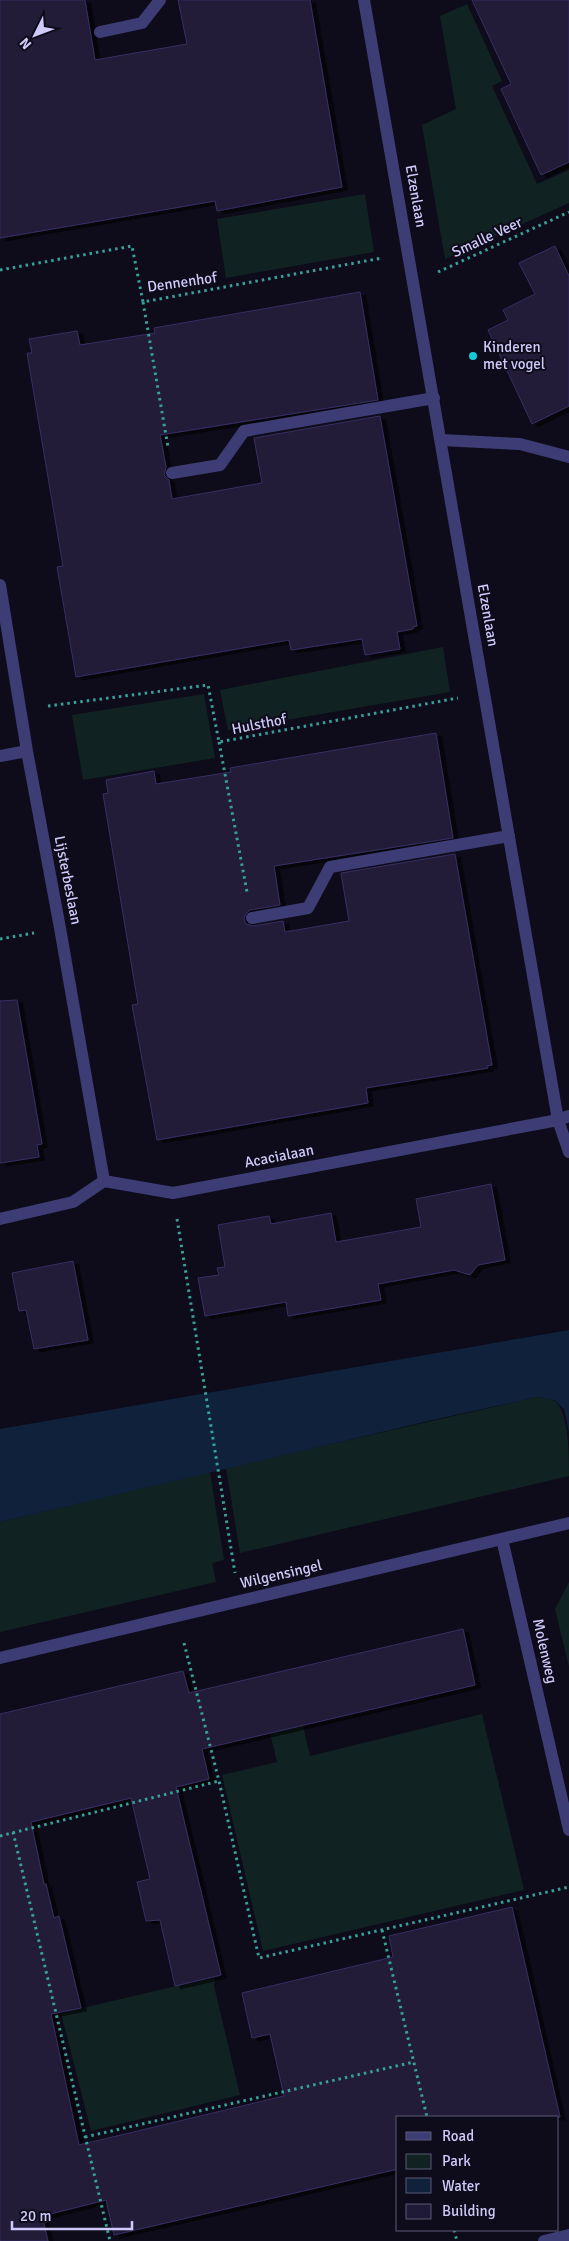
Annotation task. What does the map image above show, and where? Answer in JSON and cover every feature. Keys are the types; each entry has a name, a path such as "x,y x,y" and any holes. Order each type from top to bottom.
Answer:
{"street":[{"path":"100,32 142,23 160,0"},
{"name":"Elzenlaan","path":"364,0 509,836 569,1152"},
{"path":"172,473 220,465 244,431 434,398"},
{"path":"441,440 520,444 569,457"},
{"name":"Lijsterbeslaan","path":"0,584 27,751 104,1181"},
{"path":"0,756 27,751"},
{"path":"252,918 308,908 330,867 509,836"},
{"name":"Acacialaan","path":"104,1181 173,1193 564,1118"},
{"path":"0,1219 73,1202 104,1181"},
{"name":"Wilgensingel","path":"0,1658 569,1523"},
{"name":"Molenweg","path":"502,1539 569,1830"},
{"path":"544,2241 569,2235"}],"path":[{"name":"Smalle Veer","path":"414,283 569,212"},
{"name":"Dennenhof","path":"0,270 132,246 143,302 409,253"},
{"path":"143,302 172,473"},
{"name":"Hulsthof","path":"21,710 208,686 219,742 485,692"},
{"path":"219,742 252,918"},
{"path":"0,939 60,928"},
{"path":"173,1193 239,1601"},
{"path":"177,1616 259,1958 569,1887"},
{"path":"0,1836 218,1781"},
{"path":"14,1832 110,2241"},
{"path":"382,1930 427,2116"},
{"path":"85,2137 414,2062"}],"green space":[{"path":"467,4 502,81 492,86 537,184 569,170 569,203 445,259 422,125 456,109 440,16"},
{"path":"365,194 374,252 226,278 217,219"},
{"path":"443,647 450,692 228,730 220,690"},
{"path":"204,694 215,758 83,780 72,715"},
{"path":"537,1397 547,1398 556,1402 564,1416 569,1476 240,1553 226,1468"},
{"path":"210,1472 224,1560 212,1563 216,1582 0,1632 0,1522"},
{"path":"569,1582 569,1667 555,1609"},
{"path":"482,1714 524,1890 263,1951 222,1775 277,1762 270,1733 303,1726 310,1756"},
{"path":"215,1977 214,1986 240,2095 91,2131 61,2013"}],"water":[{"path":"569,1330 569,1432 564,1409 554,1400 537,1397 0,1522 0,1429"}],"building":[{"path":"0,0 85,0 95,60 187,44 178,0 310,0 342,187 217,211 215,201 0,238"},
{"path":"472,0 569,0 569,162 541,175 501,89 511,84"},
{"path":"555,246 569,276 569,406 532,424 488,330 508,320 503,310 535,294 519,263"},
{"path":"360,292 378,400 160,435 166,467 164,475 169,480 172,499 262,483 254,438 380,416 417,626 413,627 413,629 397,632 400,649 365,655 362,639 291,650 289,640 76,677 57,567 63,566 27,353 32,353 29,339 77,331 80,345 155,333 154,328"},
{"path":"436,733 453,838 274,866 280,905 250,910 244,919 246,924 253,926 283,921 285,932 349,921 341,873 455,854 492,1065 487,1066 488,1068 366,1088 368,1103 157,1140 132,1005 138,1004 103,794 108,793 106,780 154,771 156,784 231,772 230,768"},
{"path":"17,1000 42,1144 37,1145 39,1157 0,1163 0,1001"},
{"path":"491,1184 505,1260 478,1265 470,1275 454,1270 378,1284 381,1300 288,1316 286,1302 205,1316 198,1278 219,1275 217,1268 225,1267 218,1225 269,1216 271,1224 331,1213 336,1242 421,1227 416,1199"},
{"path":"73,1261 88,1340 34,1349 26,1310 19,1311 12,1273"},
{"path":"463,1629 475,1685 202,1749 209,1779 176,1787 221,1975 175,1986 160,1920 146,1921 137,1882 150,1879 131,1798 31,1822 44,1884 46,1884 54,1918 59,1916 81,2008 51,2014 79,2145 284,2096 270,2034 252,2038 242,1993 393,1957 389,1936 512,1907 560,2117 396,2116 396,2169 114,2235 106,2200 42,2216 48,2241 0,2241 0,1714 183,1671 189,1693"}],"place":[{"name":"Kinderen met vogel","path":"473,356"}]}
